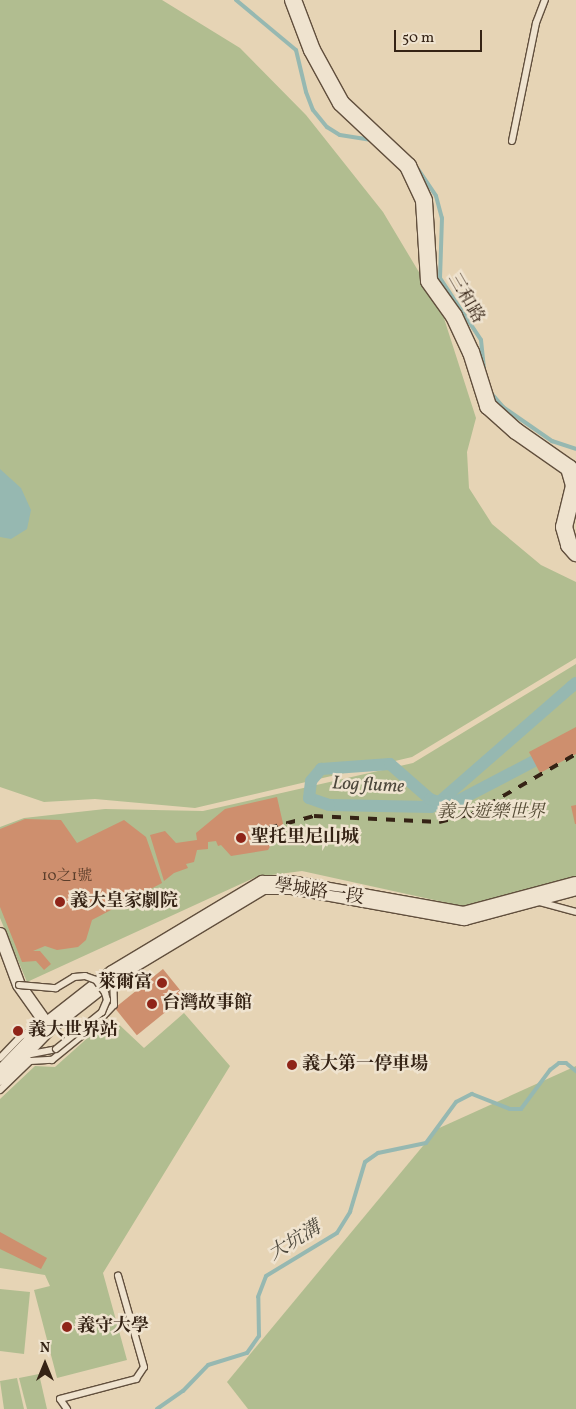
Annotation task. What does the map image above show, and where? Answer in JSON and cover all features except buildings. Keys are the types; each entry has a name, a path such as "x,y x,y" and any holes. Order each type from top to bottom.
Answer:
{"main road":[{"name":"學城路一段","path":"0,1076 48,1026 113,975 263,885 291,885 448,916 464,916 528,896 576,886"}],"street":[{"name":"三和路","path":"292,0 312,50 341,103 408,166 424,201 430,281 454,316 470,352 488,406 516,431 568,468 574,486 564,527 569,545 576,553"},
{"path":"0,934 19,985 48,1026"}],"lane":[{"path":"512,141 536,23 545,0"},
{"path":"528,896 576,912"},
{"path":"0,1090 30,1062 52,1060 96,1024 114,1005 113,975"},
{"path":"19,985 56,988 74,977 85,976 96,980 105,993 107,1000 102,1012 56,1048 20,1056"},
{"path":"0,1058 21,1036 48,1026"},
{"path":"67,1409 60,1399 136,1378 144,1367 118,1276"}],"green space":[{"path":"0,0 162,0 240,48 306,115 383,212 441,309 476,418 467,452 469,488 492,524 541,565 576,582 576,658 412,757 195,808 95,799 44,802 0,787"},
{"name":"義大遊樂世界","path":"576,664 576,878 466,907 302,871 256,877 27,982 0,918 0,827 24,818 105,809 203,811 413,763"},
{"path":"184,1013 230,1066 103,1273 127,1360 57,1378 34,1290 50,1286 45,1275 0,1268 0,1099 35,1066 55,1067 111,1017 144,1048"},
{"path":"576,1066 576,1409 248,1409 227,1382 437,1129"},
{"path":"0,1289 30,1292 24,1354 0,1351"},
{"path":"39,1374 47,1409 27,1409 19,1378"},
{"path":"17,1378 24,1409 4,1409 0,1381"}],"water":[{"path":"0,469 21,488 31,510 27,529 11,539 0,537"}],"waterway":[{"path":"236,0 296,50 306,92 313,110 327,127 340,135 372,140"},
{"path":"418,169 436,196 442,218 440,278 481,340 484,367"},
{"path":"491,393 503,407 552,441 576,449"},
{"name":"Log flume","path":"576,683 571,687 438,803 431,807 329,805 309,798 311,781 321,769 390,764 430,799 435,801 450,805 576,739"},
{"name":"大坑溝","path":"157,1409 183,1391 208,1365 247,1353 259,1336 258,1297 266,1276 337,1233 350,1212 365,1162 378,1153 426,1143 456,1102 472,1094 510,1109 521,1109 550,1070 559,1063 566,1063 576,1071"}],"railway":[{"path":"269,828 314,816 439,822 472,814 576,754"}],"place":[{"name":"聖托里尼山城","path":"241,838"},
{"name":"義大皇家劇院","path":"60,902"},
{"name":"萊爾富","path":"162,983"},
{"name":"台灣故事館","path":"152,1004"},
{"name":"義大世界站","path":"18,1031"},
{"name":"義大第一停車場","path":"292,1065"},
{"name":"義守大學","path":"67,1327"}]}
